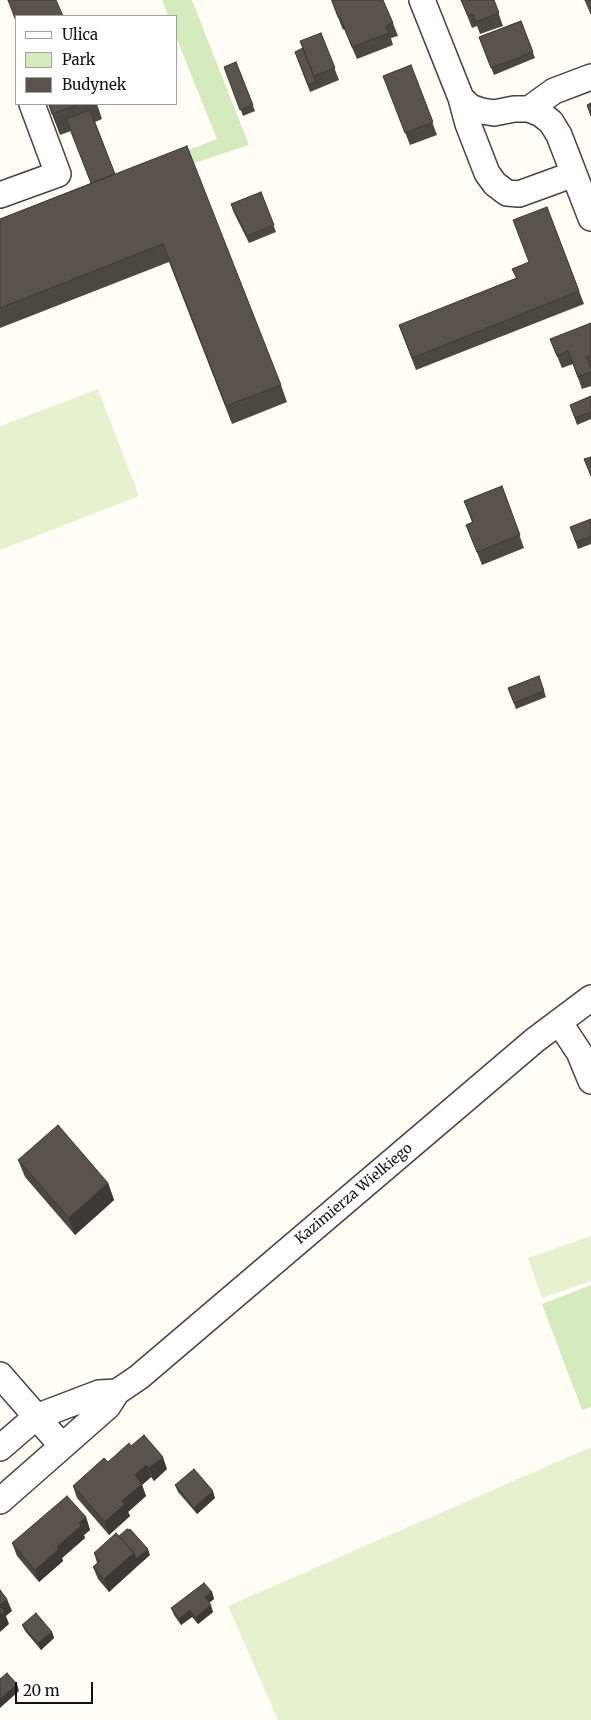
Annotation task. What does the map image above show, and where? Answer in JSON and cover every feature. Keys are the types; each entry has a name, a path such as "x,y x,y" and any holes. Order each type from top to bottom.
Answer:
{"street":[{"path":"422,0 461,98 468,124 487,173 495,184 507,193 519,194 574,174"},
{"path":"529,109 554,91 591,77"},
{"path":"461,98 470,107 482,111 494,113 514,109 529,109 541,114 551,122 559,135 591,218"},
{"path":"0,195 58,174 32,105"},
{"name":"Kazimierza Wielkiego","path":"0,1501 108,1406 117,1392 139,1376 559,1022 591,998"},
{"path":"559,1022 579,1052 591,1081"},
{"path":"0,1375 62,1446"},
{"name":"Kazimierza Wielkiego","path":"0,1448 36,1417 99,1393 117,1392"}],"green space":[{"path":"162,0 192,0 249,145 194,163 188,150 217,139 178,42 178,15 168,15"},
{"path":"98,389 139,496 0,550 0,426"},
{"path":"591,1236 591,1281 542,1298 528,1258"},
{"path":"591,1285 591,1407 582,1410 542,1304"},
{"path":"591,1447 591,1720 278,1720 228,1606"}],"building":[{"path":"8,0 56,0 63,15 15,15 15,18"},
{"path":"332,0 383,0 393,23 386,26 389,33 352,47"},
{"path":"461,0 494,0 499,13 475,22 473,14 468,16"},
{"path":"585,0 591,0 591,14"},
{"path":"521,21 533,52 491,68 479,37"},
{"path":"321,33 335,68 314,76 300,41"},
{"path":"303,48 316,82 308,85 295,52"},
{"path":"236,62 253,105 240,110 224,67"},
{"path":"411,65 433,122 405,133 383,76"},
{"path":"591,103 591,116 587,105"},
{"path":"49,105 76,105 52,114"},
{"path":"90,110 115,174 91,183 66,119"},
{"path":"187,146 281,385 226,406 163,244 0,308 0,219"},
{"path":"261,192 274,225 247,236 231,204"},
{"path":"547,207 579,291 412,358 399,325 517,278 512,269 529,262 513,220"},
{"path":"591,323 591,356 587,357 591,372 578,377 568,351 557,356 550,339"},
{"path":"591,396 591,412 575,418 570,405"},
{"path":"591,457 591,476 584,459"},
{"path":"502,486 520,535 477,552 466,525 473,522 464,501"},
{"path":"591,519 591,536 576,542 570,527"},
{"path":"539,676 544,691 514,703 508,688"},
{"path":"58,1125 108,1183 69,1218 18,1160"},
{"path":"144,1435 163,1457 149,1468 146,1465 135,1475 142,1484 122,1501 125,1504 105,1522 73,1486 104,1458 108,1462 129,1443 131,1446"},
{"path":"194,1469 213,1491 194,1508 175,1485"},
{"path":"67,1496 86,1517 79,1523 81,1526 57,1547 59,1549 35,1570 12,1543"},
{"path":"127,1529 130,1529 148,1549 136,1559 134,1553 119,1536"},
{"path":"116,1533 134,1553 104,1579 93,1567 100,1561 94,1553"},
{"path":"204,1583 212,1592 205,1597 211,1605 195,1618 190,1610 179,1619 171,1608"},
{"path":"0,1590 7,1599 0,1605"},
{"path":"0,1606 5,1611 0,1615"},
{"path":"36,1613 52,1632 38,1643 22,1625"},
{"path":"7,1673 17,1684 0,1699 0,1679"}]}
